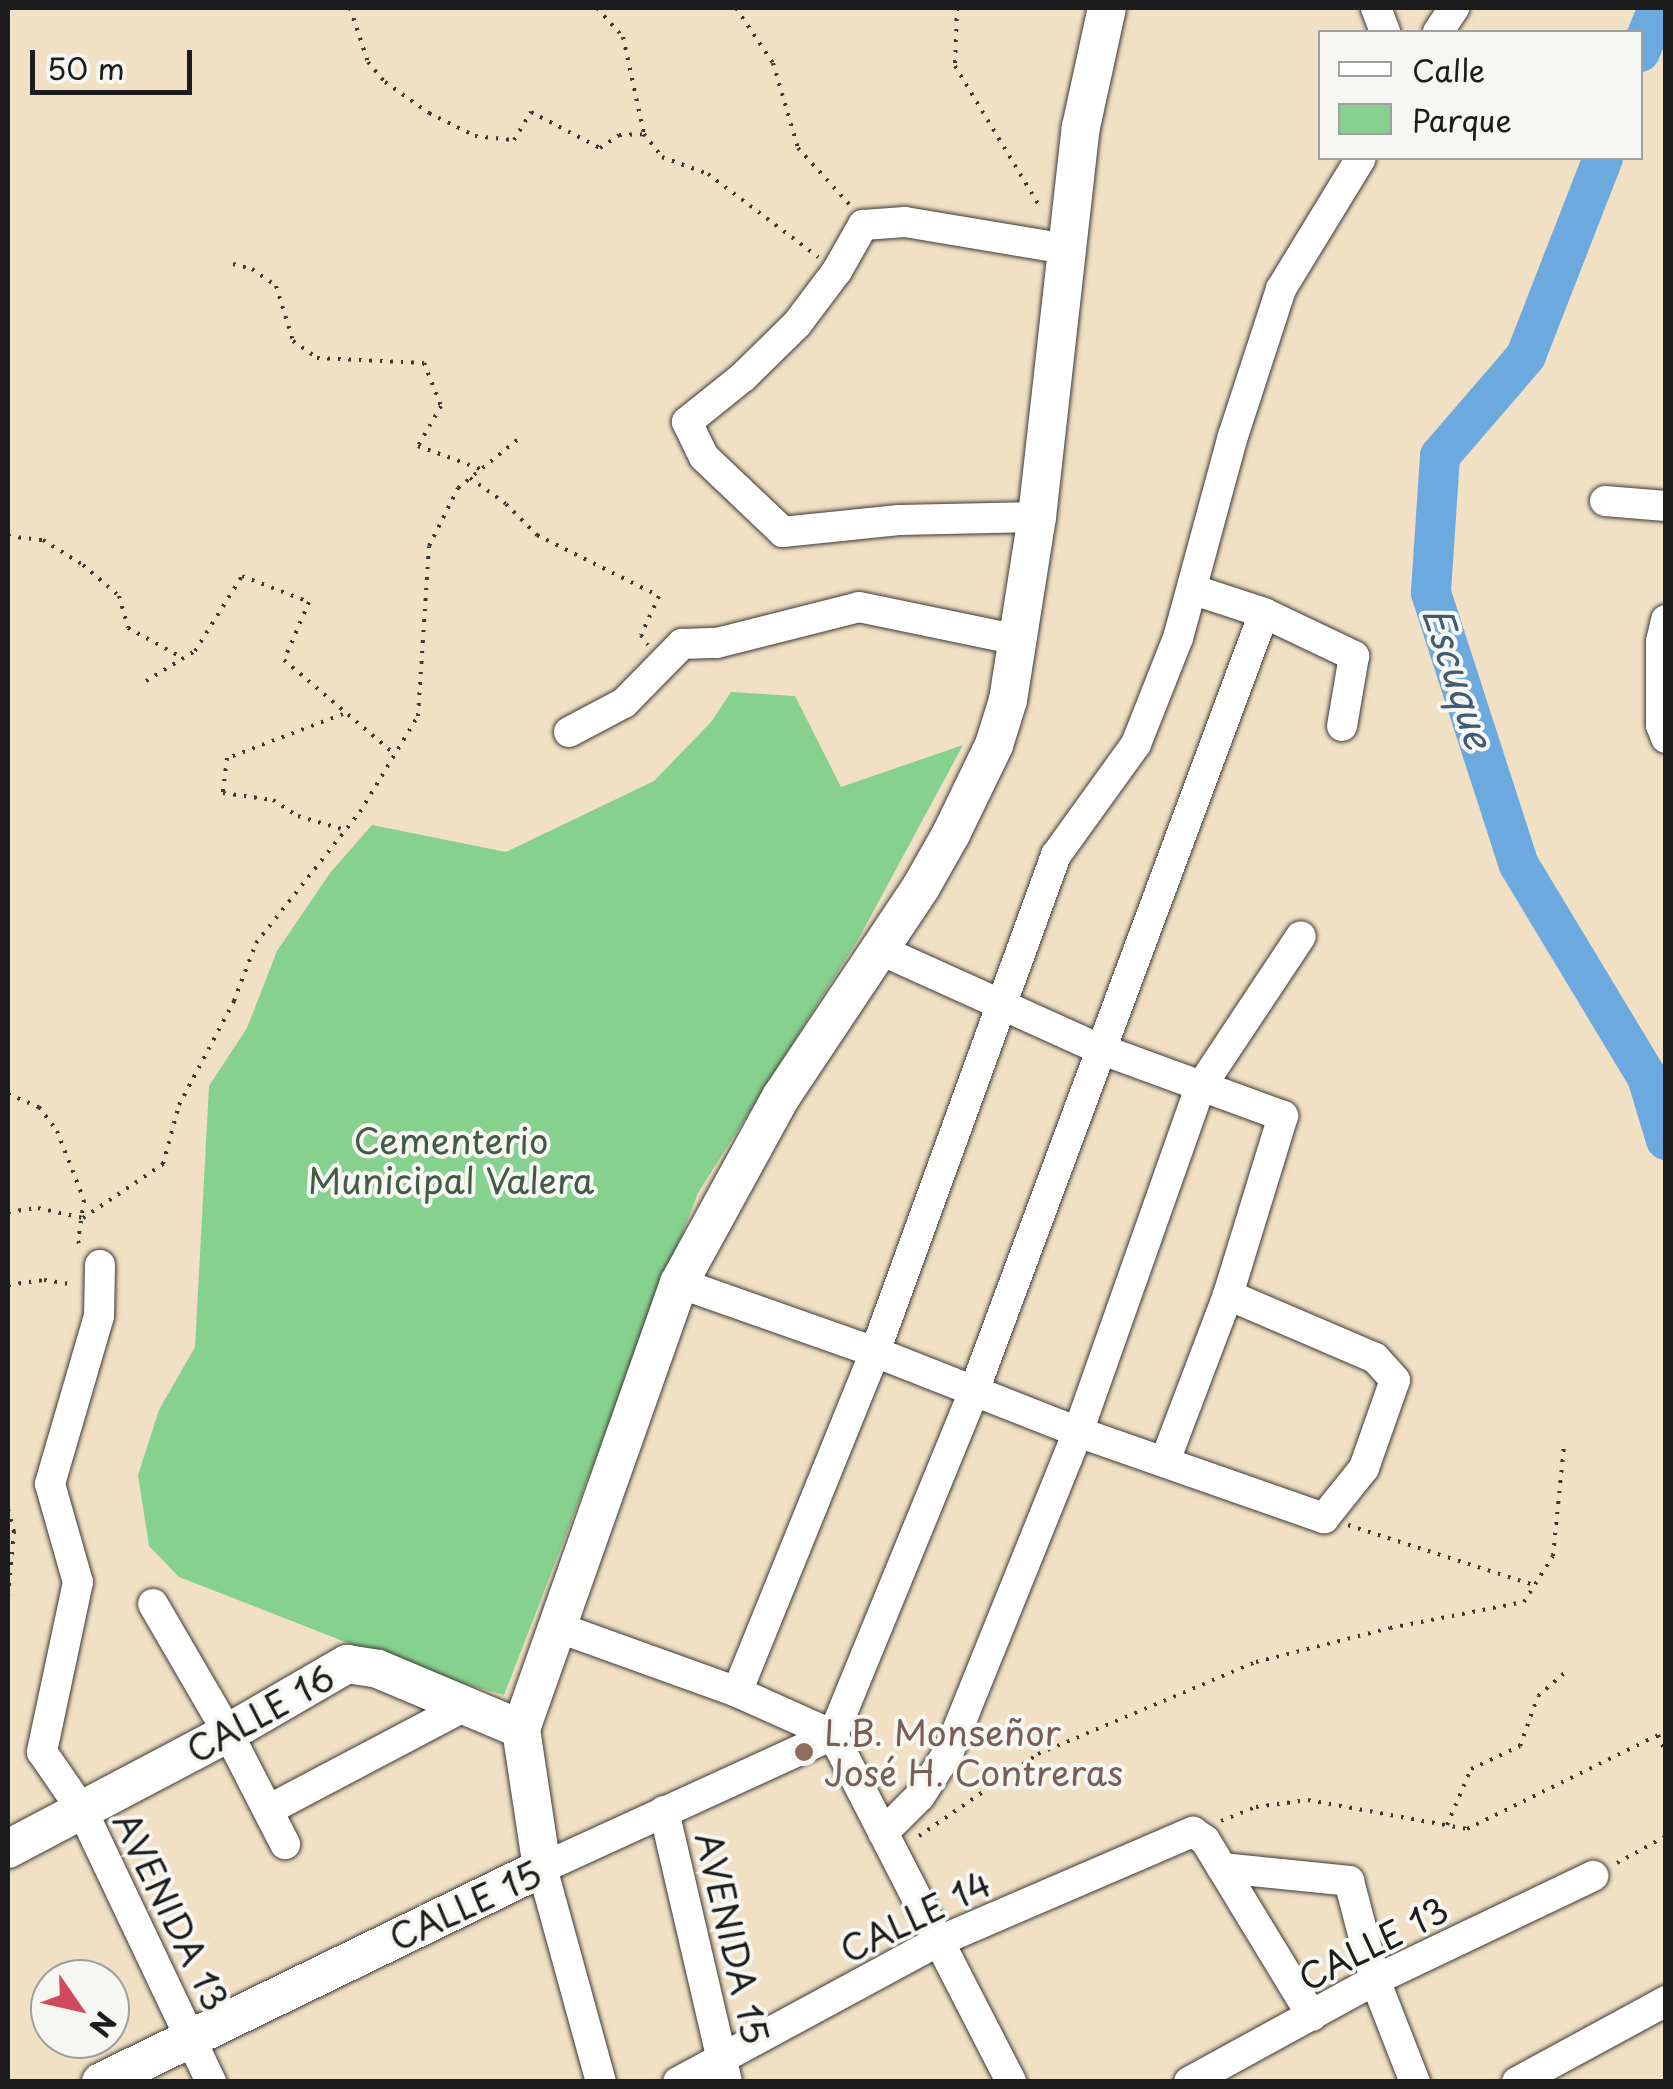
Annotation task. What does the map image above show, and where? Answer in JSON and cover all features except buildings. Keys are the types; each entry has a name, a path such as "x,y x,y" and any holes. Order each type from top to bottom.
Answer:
{"main road":[{"path":"542,1868 520,1729 679,1283 781,1097 876,948 921,887 971,798 1008,700 1037,517 1081,127 1106,8"},
{"name":"CALLE 16","path":"8,1849 228,1733 347,1664 366,1665 520,1729"},
{"name":"CALLE 15","path":"101,2082 190,2034 542,1868"}],"street":[{"path":"1439,30 1454,8"},
{"path":"737,1692 875,1352 1004,1009 1056,855 1136,744 1194,590 1233,436 1281,289 1360,160"},
{"path":"1037,517 898,520 783,532 704,457 687,422 744,377 797,324 837,271 863,224 905,222 1066,250"},
{"path":"1605,501 1666,506"},
{"path":"1194,590 1264,613 1354,656 1342,726"},
{"path":"569,732 624,703 682,644 716,644 860,607 1019,640"},
{"path":"832,1735 974,1391 1264,613"},
{"path":"1666,620 1660,724 1666,738"},
{"path":"888,1844 948,1750 1078,1432 1200,1088 1301,936"},
{"path":"876,948 1100,1049 1283,1116 1228,1295 1165,1461"},
{"name":"AVENIDA 13","path":"100,1277 99,1316 50,1484 78,1582 42,1752 82,1810 211,2082"},
{"path":"679,1283 875,1352 1078,1432 1324,1518 1364,1468 1396,1380 1375,1358 1228,1295"},
{"path":"153,1604 228,1733 285,1844"},
{"path":"554,1626 737,1692 832,1735 1011,2082"},
{"path":"268,1810 465,1706"},
{"name":"CALLE 15","path":"542,1868 832,1735"},
{"name":"AVENIDA 15","path":"664,1811 725,2070"},
{"path":"1193,1832 1205,1840 1312,2016"},
{"name":"CALLE 14","path":"678,2082 725,2070 937,1942 1193,1832"},
{"path":"542,1868 601,2082"},
{"path":"1222,1868 1349,1881 1376,1980 1416,2082"},
{"name":"CALLE 13","path":"1189,2082 1376,1980 1594,1876"},
{"path":"1516,2082 1666,2001"}],"path":[{"path":"350,8 368,62 385,82 428,114 475,136 514,140 530,112 600,148 619,135 644,134"},
{"path":"597,8 623,37 644,134 662,157 708,174 837,271"},
{"path":"736,8 773,63 798,148 838,187 863,224"},
{"path":"957,8 954,66 1066,250"},
{"path":"233,264 252,269 276,286 293,342 316,358 424,363 440,406 418,446 481,469"},
{"path":"8,1212 38,1208 83,1218 163,1164 178,1105 234,1001 256,943 346,830 418,716 429,546 458,488 522,436"},
{"path":"470,478 506,504 537,535 659,596 641,635 666,662"},
{"path":"8,536 43,540 82,565 119,596 128,628 183,658"},
{"path":"146,681 195,651 242,576 309,602 284,660 392,752"},
{"path":"344,714 226,758 223,794 273,800 298,816 346,830"},
{"path":"8,1094 40,1107 57,1131 84,1200 78,1241 100,1277"},
{"path":"8,1285 100,1277"},
{"path":"888,1844 1038,1754 1256,1662 1390,1628 1524,1602 1552,1556 1564,1446"},
{"path":"8,1509 14,1531 8,1597"},
{"path":"1324,1518 1535,1586"},
{"path":"1447,1825 1471,1769 1520,1746 1538,1696 1564,1673"},
{"path":"1193,1832 1256,1807 1308,1800 1467,1828 1658,1735 1666,1753"},
{"path":"1594,1876 1666,1836"}],"green space":[{"name":"Cementerio Municipal Valera","path":"731,692 795,696 841,787 963,745 859,938 698,1193 504,1695 422,1672 179,1577 149,1546 138,1475 159,1410 195,1347 209,1086 247,1028 277,951 330,873 372,825 506,852 654,781 711,722"}],"waterway":[{"name":"Escuque","path":"1643,45 1658,8"},
{"name":"Escuque","path":"1602,160 1526,356 1440,456 1431,593 1519,865 1647,1077 1666,1140"}],"place":[{"name":"L.B. Monseñor José H. Contreras","path":"804,1752"}]}
